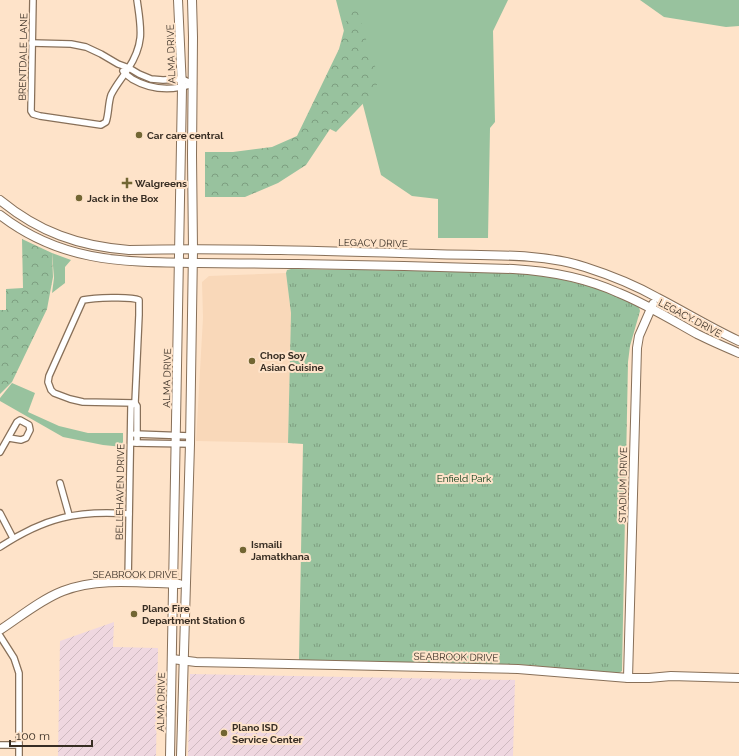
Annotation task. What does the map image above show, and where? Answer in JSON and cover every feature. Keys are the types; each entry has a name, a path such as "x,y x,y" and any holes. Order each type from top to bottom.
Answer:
{"main road":[{"name":"ALMA DRIVE","path":"170,756 182,88 178,0"},
{"name":"ALMA DRIVE","path":"181,756 190,440 193,250 192,0"},
{"path":"180,155 192,156"},
{"name":"LEGACY DRIVE","path":"0,200 15,212 52,233 72,241 112,249 374,252 520,257 560,260 612,277 656,297 739,341"},
{"name":"LEGACY DRIVE","path":"0,215 33,237 68,250 113,260 178,263 520,269 557,274 588,281 618,292 651,308 699,335 739,353"},
{"path":"68,250 72,241"},
{"path":"284,251 284,264"},
{"path":"374,252 375,266"},
{"name":"STADIUM DRIVE","path":"628,678 637,348 639,336 656,297"},
{"path":"177,369 191,368"},
{"name":"SEABROOK DRIVE","path":"0,630 51,596 78,586 97,583 185,584"},
{"name":"SEABROOK DRIVE","path":"172,659 196,662 525,669 628,678 671,676 739,678"}],"street":[{"name":"BRENTDALE LANE","path":"33,0 31,111 33,114 101,125 106,122 108,118 107,111 111,96 117,84 125,74"},
{"path":"125,74 138,52 141,41 137,0"},
{"path":"32,44 71,44 86,47 151,79 182,79 193,84"},
{"path":"118,64 125,74 137,82 149,86 166,89 182,88 193,84"},
{"name":"BELLEHAVEN DRIVE","path":"135,403 83,402 54,393 49,387 49,376 82,300 116,298 138,299 139,301 135,403 137,406 137,443"},
{"name":"BELLEHAVEN DRIVE","path":"128,583 131,406 135,403"},
{"path":"130,434 176,440"},
{"path":"0,452 9,438"},
{"path":"130,443 190,440"},
{"path":"60,483 69,515"},
{"path":"0,547 13,538 42,524 69,515 100,513 129,514"},
{"path":"0,514 13,538"},
{"path":"0,636 14,658 19,673 19,756"},
{"path":"0,745 19,745"}],"shaded area":[{"path":"286,273 291,313 288,443 196,441 203,318 202,282 209,276"},
{"path":"114,622 113,647 158,648 156,756 58,756 60,641"},
{"path":"190,674 515,680 513,756 188,756"}],"green space":[{"path":"336,0 508,0 493,31 495,122 490,128 488,238 438,238 438,199 412,196 381,175"},
{"path":"640,0 739,0 739,26 726,27 664,17"},
{"path":"351,9 359,12 368,47 379,77 375,91 336,132 330,129 306,165 278,183 245,197 205,197 205,152 233,152 272,147 297,136 339,49 347,19 347,11"},
{"path":"22,239 52,253 53,277 47,309 12,382 0,394 0,310 6,310 6,289 23,288"},
{"path":"52,253 71,260 65,267 65,283 52,293 54,278"},
{"name":"Enfield Park","path":"287,270 518,272 556,278 593,287 625,299 639,307 640,311 630,346 628,362 622,671 611,674 529,665 299,660 303,444 288,443 291,313 286,273"},
{"path":"12,383 35,393 28,412 59,426 88,433 123,433 123,447 103,445 63,437 0,401 0,398"}],"place":[{"name":"Car care central","path":"139,135"},
{"name":"Walgreens","path":"127,183"},
{"name":"Jack in the Box","path":"79,198"},
{"name":"Chop Soy Asian Cuisine","path":"252,361"},
{"name":"Ismaili Jamatkhana","path":"243,550"},
{"name":"Plano Fire Department Station 6","path":"134,614"},
{"name":"Plano ISD Service Center","path":"224,733"}]}
